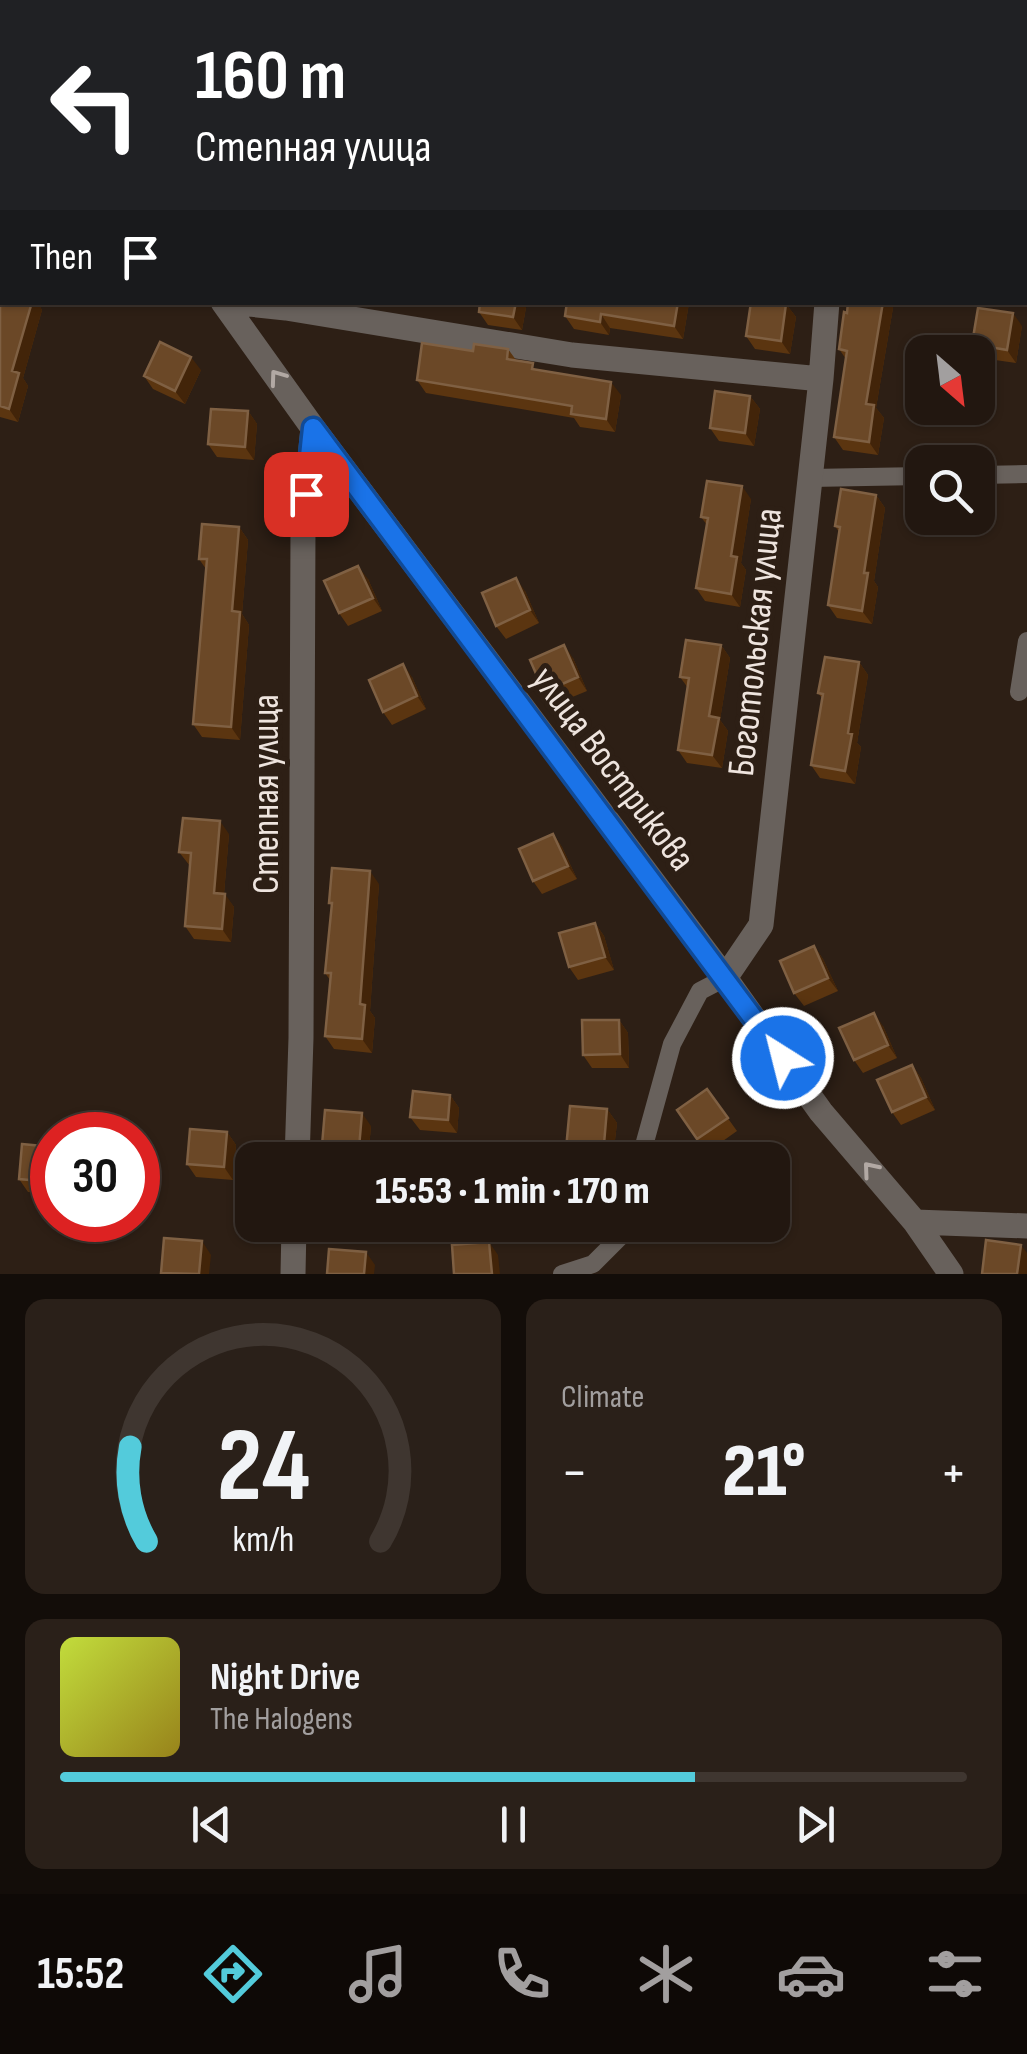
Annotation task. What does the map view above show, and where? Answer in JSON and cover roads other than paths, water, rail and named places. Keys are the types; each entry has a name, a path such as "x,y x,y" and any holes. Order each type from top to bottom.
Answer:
{"street":[{"name":"улица Вострикова","path":"228,305 313,428 822,1112 915,1222 951,1274"},
{"path":"256,305 572,355 821,380"},
{"name":"Боготольская улица","path":"725,978 761,925 821,380 826,305"},
{"name":"Степная улица","path":"298,1142 302,1019 303,528 313,428"},
{"path":"915,1222 1027,1226"},
{"path":"292,1274 293,1242"}],"lane":[{"path":"995,475 1027,474"},
{"path":"810,478 905,476"},
{"path":"1019,692 1027,641"},
{"path":"645,1142 672,1044 700,991 725,978"},
{"path":"562,1274 593,1264 615,1242"}]}
